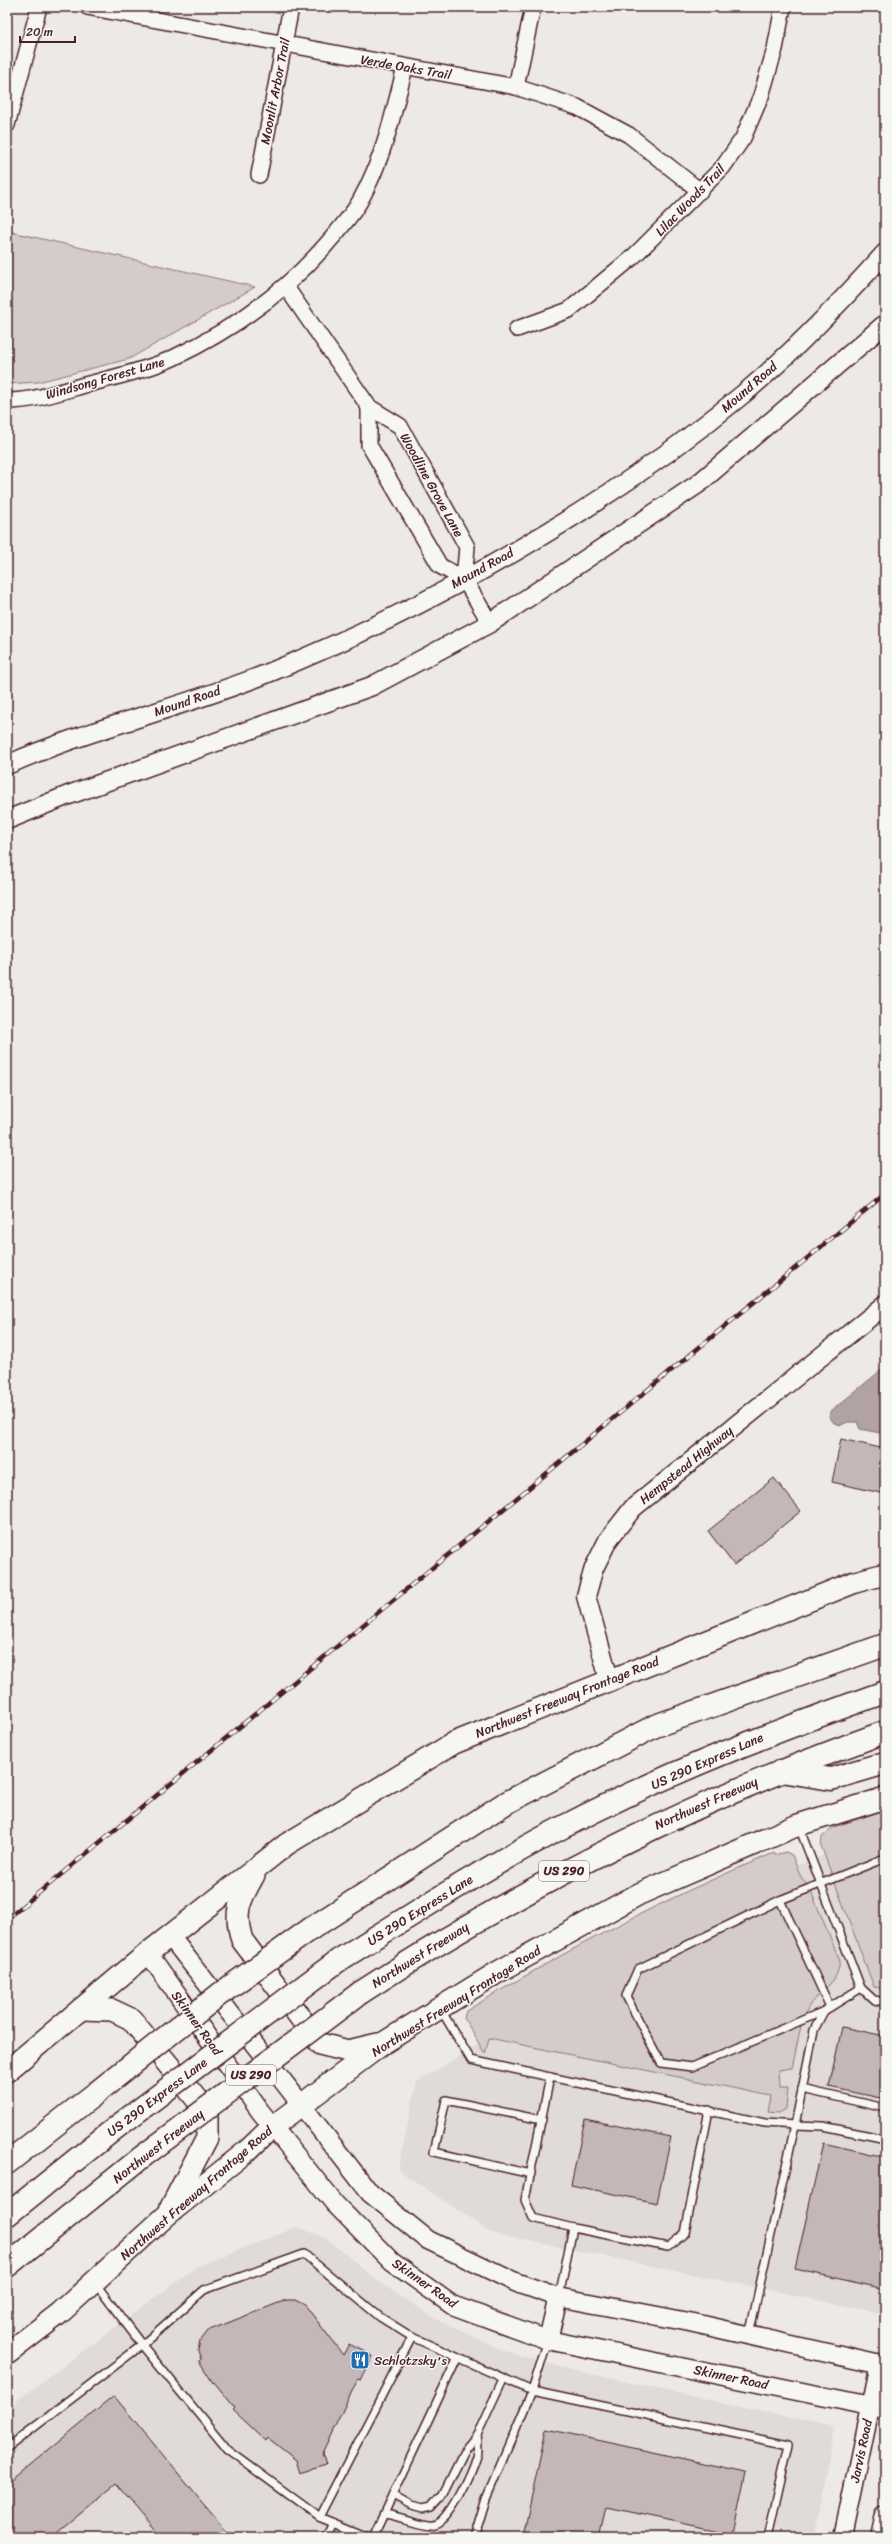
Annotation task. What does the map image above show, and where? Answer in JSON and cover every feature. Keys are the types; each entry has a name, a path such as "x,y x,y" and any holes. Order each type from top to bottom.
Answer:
{"highway":[{"path":"7,2163 220,1994 312,1928 504,1804 655,1726 885,1645"},
{"name":"US 290 Express Lane","path":"7,2215 118,2126 339,1960 450,1890 563,1827 671,1776 783,1728 885,1692"},
{"name":"Northwest Freeway","path":"7,2266 142,2158 360,1993 444,1939 576,1865 691,1809 780,1771 885,1732"},
{"path":"780,1771 831,1779 885,1763"}],"main road":[{"name":"Northwest Freeway Frontage Road","path":"7,2071 148,1953 287,1844 454,1743 609,1679 855,1582 885,1574"},
{"name":"Northwest Freeway Frontage Road","path":"7,2354 60,2313 167,2214 247,2151 272,2127 386,2042 498,1972 639,1894 798,1825 885,1798"},
{"path":"261,1865 239,1902 237,1925 242,1940 320,2044 348,2051 386,2042"},
{"path":"81,2009 112,2010 131,2019 207,2112 207,2138 167,2214"}],"street":[{"path":"7,125 39,7"},
{"name":"Verde Oaks Trail","path":"87,7 284,45 516,87 577,107 629,135 700,191"},
{"name":"Moonlit Arbor Trail","path":"258,175 291,7"},
{"path":"516,87 533,7"},
{"name":"Lilac Woods Trail","path":"517,330 569,310 634,256 723,167 743,138 761,96 775,49 784,7"},
{"name":"Windsong Forest Lane","path":"7,401 18,401 87,385 172,358 227,328 286,287 300,275 360,202 377,164 392,117 405,67"},
{"name":"Mound Road","path":"7,765 82,736 201,698 266,674 391,617 464,579 588,508 686,439 744,393 815,327 885,253"},
{"name":"Woodline Grove Lane","path":"286,287 369,407 400,426 467,547 464,579"},
{"path":"7,820 66,796 372,686 490,623 698,484 885,324"},
{"path":"369,407 369,445 440,566 464,579 490,623"},
{"name":"Hempstead Highway","path":"609,1679 586,1596 594,1568 608,1540 633,1508 885,1305"},
{"path":"170,1936 303,2104 370,2193 428,2240 515,2282 558,2297 694,2323 749,2337 882,2365"},
{"name":"Skinner Road","path":"148,1953 272,2127 335,2204 392,2262 452,2304 548,2340 877,2407"},
{"path":"548,2340 558,2297"},
{"name":"Jarvis Road","path":"843,2537 877,2407 882,2365"},
{"path":"880,2537 885,2515"}],"lane":[{"path":"798,1825 861,1988 874,2000 885,2002"},
{"path":"861,1988 827,2009 692,2067 661,2063 626,1996 638,1969 780,1900 821,1882 885,1858"},
{"path":"780,1900 827,2009"},
{"path":"440,2008 471,2060 765,2123 823,2126 885,2139"},
{"path":"749,2337 814,2030 827,2009"},
{"path":"550,2077 525,2200 533,2218 573,2228 668,2247 685,2233 709,2110"},
{"path":"802,2089 885,2108"},
{"path":"531,2174 434,2152 446,2100 542,2120"},
{"path":"558,2297 573,2228"},
{"path":"7,2448 142,2345 204,2290 304,2254 380,2317 412,2337 457,2359 532,2391 788,2445 767,2537"},
{"path":"94,2282 142,2345 228,2450 319,2516 368,2537"},
{"path":"319,2516 412,2337"},
{"path":"475,2536 486,2499 532,2391 548,2340"},
{"path":"373,2537 457,2359"},
{"path":"393,2495 412,2505 423,2508 432,2506 443,2494 466,2448 478,2435 503,2379"},
{"path":"384,2514 398,2515 433,2526 442,2523 453,2508 477,2456 478,2435"},
{"path":"327,2537 334,2523"}],"shaded area":[{"path":"7,231 255,287 129,359 38,382 7,384"},
{"path":"885,1367 885,1434 860,1429 857,1422 848,1422 841,1425 834,1423 829,1417 831,1411"},
{"path":"885,1810 885,1989 874,1987 821,1846 822,1837 834,1827"},
{"path":"885,1832 885,2314 492,2233 398,2170 417,2082 489,2038 777,1873"},
{"path":"786,1852 792,1855 801,1877 810,1889 840,1961 836,1976 832,1982 809,2006 803,2020 792,2068 778,2070 779,2088 788,2088 786,2109 779,2113 768,2112 771,2096 489,2038 485,2054 464,2018 466,2011 579,1946 655,1907 774,1853 775,1855"},
{"path":"297,2227 326,2238 380,2283 439,2321 504,2351 572,2370 835,2428 813,2537 7,2537 7,2408 196,2267"}],"building":[{"path":"841,1439 885,1449 885,1494 832,1482"},
{"path":"774,1478 801,1511 734,1565 708,1531"},
{"path":"842,2027 885,2036 885,2099 829,2087"},
{"path":"585,2119 671,2137 657,2203 571,2185"},
{"path":"823,2143 885,2157 885,2289 795,2269"},
{"path":"286,2300 295,2300 305,2305 343,2355 349,2344 373,2356 361,2380 358,2379 322,2453 326,2465 300,2473 296,2460 268,2438 266,2441 233,2410 235,2408 214,2382 213,2383 199,2361 201,2359 198,2351 200,2340 207,2331"},
{"path":"114,2396 231,2537 162,2537 116,2483 51,2537 7,2537 7,2484"},
{"path":"546,2429 746,2472 733,2534 606,2507 599,2537 523,2537"}],"railway":[{"path":"7,1919 885,1194"}],"place":[{"name":"Schlotzsky's","path":"360,2360"}]}
